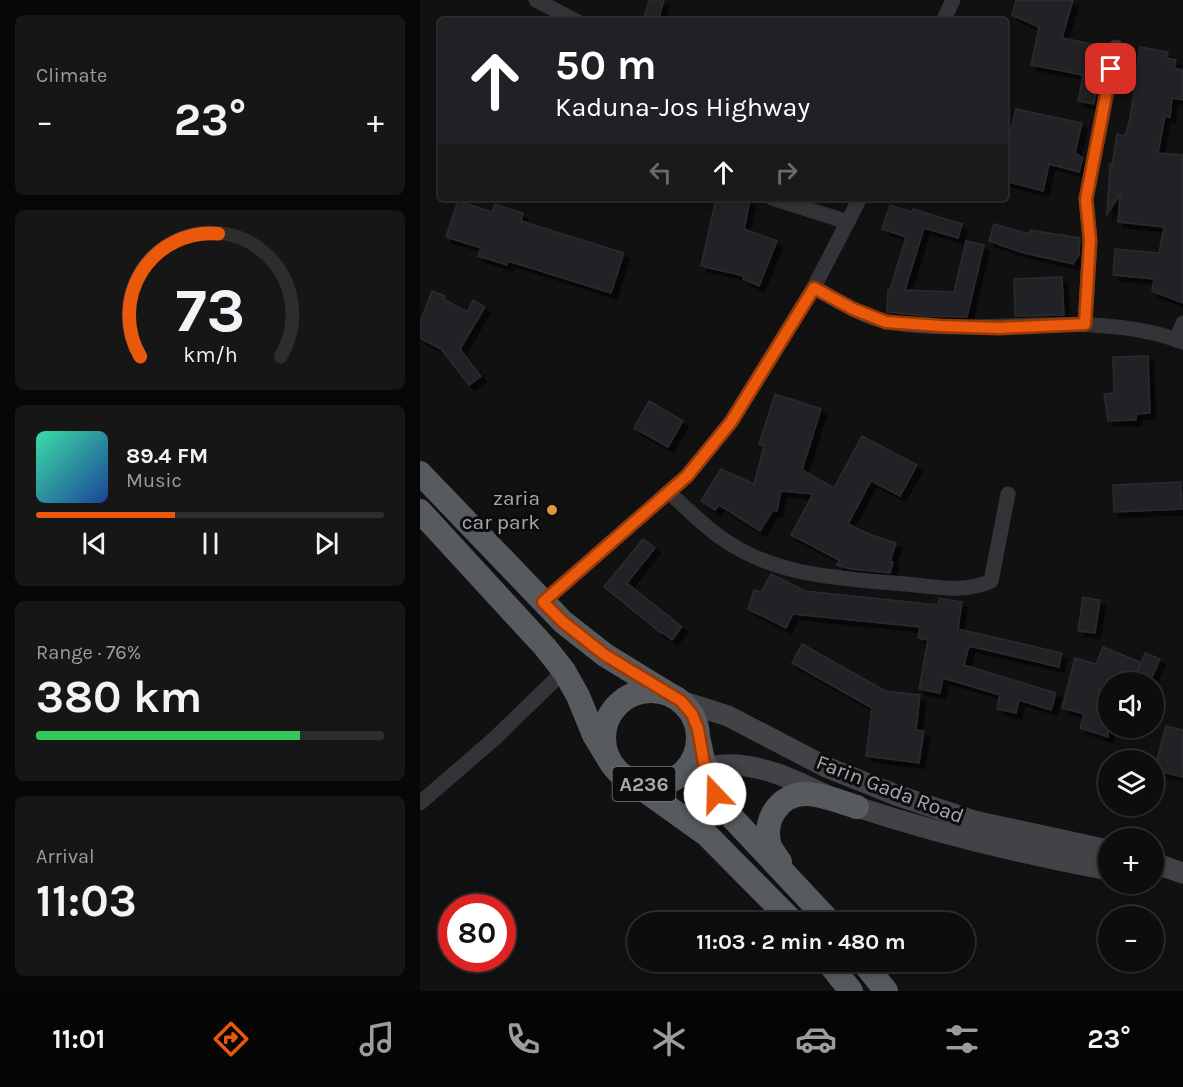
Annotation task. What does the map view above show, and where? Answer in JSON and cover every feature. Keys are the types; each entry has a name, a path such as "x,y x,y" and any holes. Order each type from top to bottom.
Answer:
{"highway":[{"name":"A236","path":"420,473 563,622 605,655 674,697 692,714 698,729 698,746 693,761 680,776 665,783 649,785 631,781"},
{"name":"A236","path":"420,511 545,647 564,671 608,758 618,771 707,835 783,912"},
{"name":"A236","path":"608,758 604,745 604,728 610,713 618,703 641,691 674,697"},
{"name":"A236","path":"698,735 704,767 715,794 726,811 821,912"},
{"name":"A236","path":"793,881 771,848 768,837 773,812 778,805 795,795 806,794 857,807"},
{"path":"836,972 851,991"},
{"path":"871,972 886,991"}],"main road":[{"name":"Farin Gada Road","path":"674,697 728,716 826,767 896,795 974,821 1098,848"},
{"name":"Farin Gada Road","path":"680,776 704,767 731,764 766,770 789,776 857,807 1011,851 1098,868"},
{"path":"1164,867 1183,874"},
{"path":"1164,874 1183,874"}],"street":[{"path":"536,0 570,18"},
{"path":"944,18 953,0"},
{"path":"1085,324 1090,240 1086,199 1116,47"},
{"path":"782,201 848,222"},
{"path":"543,602 687,476 731,422 814,288 858,201"},
{"path":"814,288 853,309 886,322 999,328 1085,324 1149,331 1180,341 1183,323"},
{"path":"668,492 720,537 749,554 786,569 834,577 952,588 980,586 991,581 1008,494"},
{"path":"420,803 494,739 564,671"}],"building":[{"path":"649,0 664,0 659,18 644,18"},
{"path":"1016,0 1073,0 1062,38 1103,46 1094,104 1078,101 1083,75 1031,65 1039,27 1012,15"},
{"path":"1140,47 1168,52 1167,58 1176,60 1174,68 1183,70 1183,100 1172,98 1170,117 1165,116 1158,153 1183,155 1183,303 1152,291 1154,279 1113,275 1115,249 1159,253 1164,227 1118,222 1120,195 1107,214 1110,164 1112,165 1117,134 1125,136 1130,119"},
{"path":"1016,109 1082,123 1075,153 1083,158 1079,172 1049,164 1043,191 1008,182 1009,138"},
{"path":"458,201 492,212 495,204 523,213 521,221 624,253 611,293 508,261 507,265 478,256 481,248 446,237"},
{"path":"715,201 750,201 744,229 777,241 759,286 743,279 744,276 701,266"},
{"path":"890,205 912,212 913,209 962,224 958,238 924,228 905,290 954,292 966,241 984,245 967,317 887,312 888,290 890,290 906,237 882,229"},
{"path":"994,224 1029,234 1030,230 1080,238 1079,255 1073,264 1024,253 989,241"},
{"path":"1062,277 1064,315 1015,316 1014,279"},
{"path":"432,291 445,296 444,299 467,312 473,300 485,307 460,349 481,376 469,385 441,349 420,338 420,322"},
{"path":"1148,356 1150,413 1136,414 1136,420 1108,421 1104,394 1114,393 1113,357"},
{"path":"775,394 821,409 802,470 834,488 862,436 917,465 900,496 871,481 848,524 896,543 890,561 893,562 890,573 850,569 837,565 839,560 791,535 813,494 781,491 777,511 773,510 760,531 719,505 715,510 701,501 721,469 754,484 764,446 759,444"},
{"path":"649,401 683,421 668,447 634,428"},
{"path":"1181,482 1182,509 1114,512 1113,485"},
{"path":"643,539 655,548 627,583 682,627 672,640 604,587"},
{"path":"771,574 805,591 938,605 939,598 962,602 958,629 1062,653 1059,667 969,646 964,665 1056,693 1051,710 1019,700 1016,713 997,709 1000,695 943,678 940,693 919,689 928,640 918,638 920,627 793,614 786,628 748,609 754,590 761,592"},
{"path":"1083,597 1100,600 1095,633 1078,631"},
{"path":"802,644 885,691 920,695 916,730 924,731 919,763 866,756 872,708 792,663"},
{"path":"1103,647 1140,662 1137,672 1098,672 1098,734 1080,728 1084,714 1062,708 1075,658 1096,664"},
{"path":"1145,653 1160,659 1154,672 1137,672"},
{"path":"1166,726 1183,730 1183,777 1164,772 1164,750 1159,750"}],"place":[{"name":"zaria car park","path":"552,510"}],"route":[{"path":"715,794 706,775 698,729 692,714 681,701 605,655 563,622 543,602 636,518 687,476 731,422 814,288 853,309 886,322 999,328 1085,324 1090,240 1086,199 1111,69"}]}
